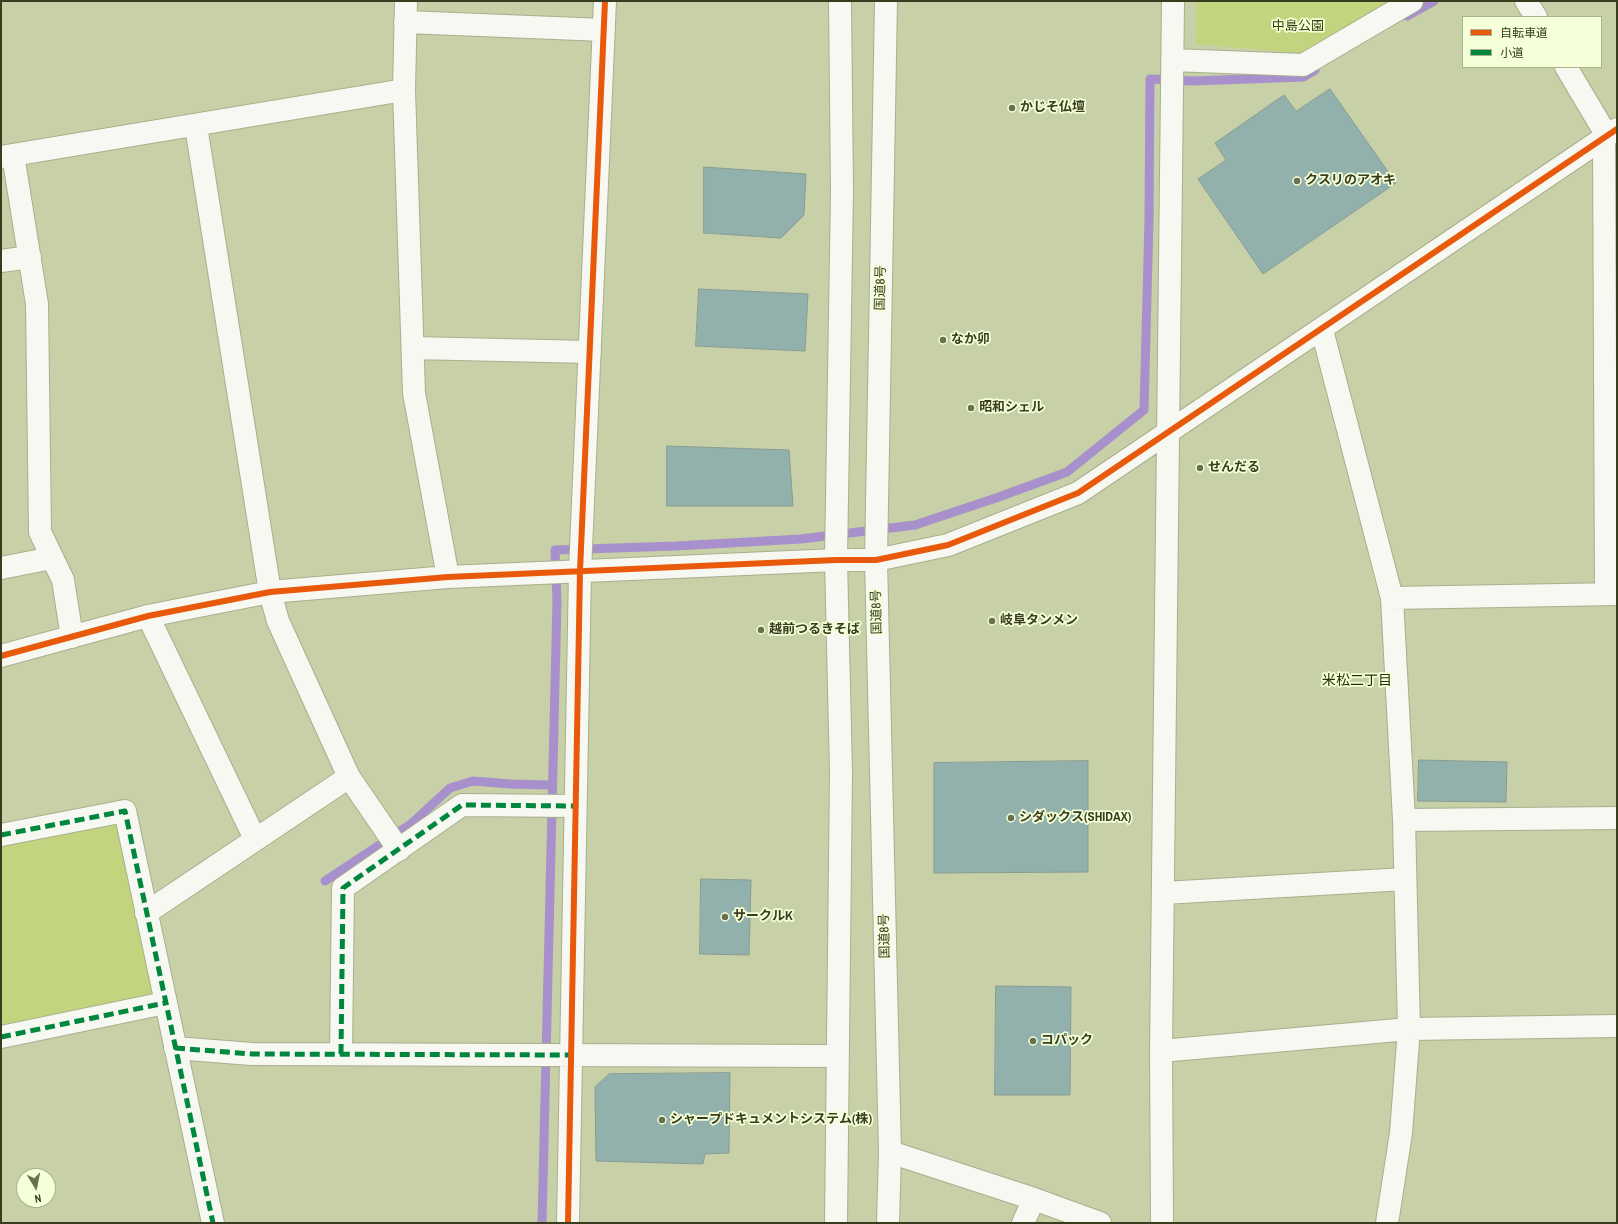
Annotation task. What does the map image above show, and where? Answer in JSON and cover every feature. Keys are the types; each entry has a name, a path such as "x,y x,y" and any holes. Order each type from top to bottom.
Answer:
{"main road":[{"path":"406,1 404,90 414,393 448,577"},
{"path":"568,1223 580,571 605,1"},
{"path":"836,1223 840,772 836,560 842,191 840,1"},
{"name":"国道8号","path":"886,1 876,560 890,1152 888,1223"},
{"path":"1162,1223 1161,1051 1173,1"},
{"path":"1172,60 1303,65 1412,1"},
{"path":"1526,1 1535,16"},
{"path":"405,22 604,30"},
{"path":"1392,598 1612,594 1609,134 1567,68"},
{"path":"72,637 63,580 40,532 37,304 30,257 7,156 196,126 404,90"},
{"path":"196,126 270,592 278,621 349,777 399,850"},
{"path":"1,656 148,616 270,592 448,577 836,560 876,560 948,545 1078,493 1322,330 1609,134"},
{"path":"1,261 30,257"},
{"path":"1322,330 1392,598 1404,820 1410,1029 1401,1133 1387,1223"},
{"path":"413,348 590,352"},
{"path":"1,568 52,558"},
{"path":"148,616 255,839"},
{"path":"146,912 349,777"},
{"path":"341,1054 343,888 462,805 576,806"},
{"path":"1,835 124,811 213,1223"},
{"path":"1404,820 1617,818"},
{"path":"1164,893 1405,879"},
{"path":"1,1037 166,1003"},
{"path":"1161,1051 1410,1029 1617,1026"},
{"path":"175,1048 252,1054 837,1056"},
{"path":"890,1152 1100,1223"},
{"path":"1023,1223 1034,1200"}],"green space":[{"name":"中島公園","path":"1196,1 1396,1 1305,54 1196,44"},
{"path":"125,811 157,1005 1,1028 1,835"}],"building":[{"name":"クスリのアオキ","path":"1330,89 1396,183 1263,274 1198,179 1226,160 1215,143 1284,95 1296,111"},
{"path":"704,167 806,174 804,215 781,238 704,233"},
{"path":"699,289 808,294 805,351 696,346"},
{"path":"667,446 789,450 793,506 667,506"},
{"path":"1419,760 1507,762 1506,802 1418,801"},
{"name":"シダックス(SHIDAX)","path":"1088,761 1088,872 934,873 934,763"},
{"name":"サークルK","path":"701,879 751,880 749,955 700,954"},
{"name":"コパック","path":"996,986 1071,987 1070,1095 995,1095"},
{"name":"シャープドキュメントシステム(株)","path":"730,1073 729,1153 705,1154 703,1164 596,1161 595,1087 609,1074"}],"waterway":[{"path":"1407,16 1434,1"},
{"path":"542,1223 557,601 555,550 676,546 801,539 915,525 1067,472 1144,410 1149,220 1150,79 1193,81 1303,77 1315,70"},
{"path":"325,881 411,824 450,788 473,781 551,785"}],"marked path":[{"path":"341,1054 343,888 462,805 575,806"},
{"path":"1,835 125,811 213,1223"},
{"path":"1,1037 165,1003"},
{"path":"175,1048 252,1054 571,1055"}],"cycle path":[{"path":"568,1223 580,571 605,1"},
{"path":"1,656 148,616 270,592 448,577 836,560 876,560 948,545 1078,493 1617,129"}],"place":[{"name":"かじそ仏壇","path":"1012,108"},
{"name":"クスリのアオキ","path":"1297,181"},
{"name":"なか卯","path":"943,340"},
{"name":"昭和シェル","path":"971,408"},
{"name":"せんだる","path":"1200,468"},
{"name":"岐阜タンメン","path":"992,621"},
{"name":"越前つるきそば","path":"761,630"},
{"name":"シダックス(SHIDAX)","path":"1011,818"},
{"name":"サークルK","path":"725,917"},
{"name":"コパック","path":"1033,1041"},
{"name":"シャープドキュメントシステム(株)","path":"662,1120"}],"district":[{"name":"米松二丁目","path":"1357,681"}]}
